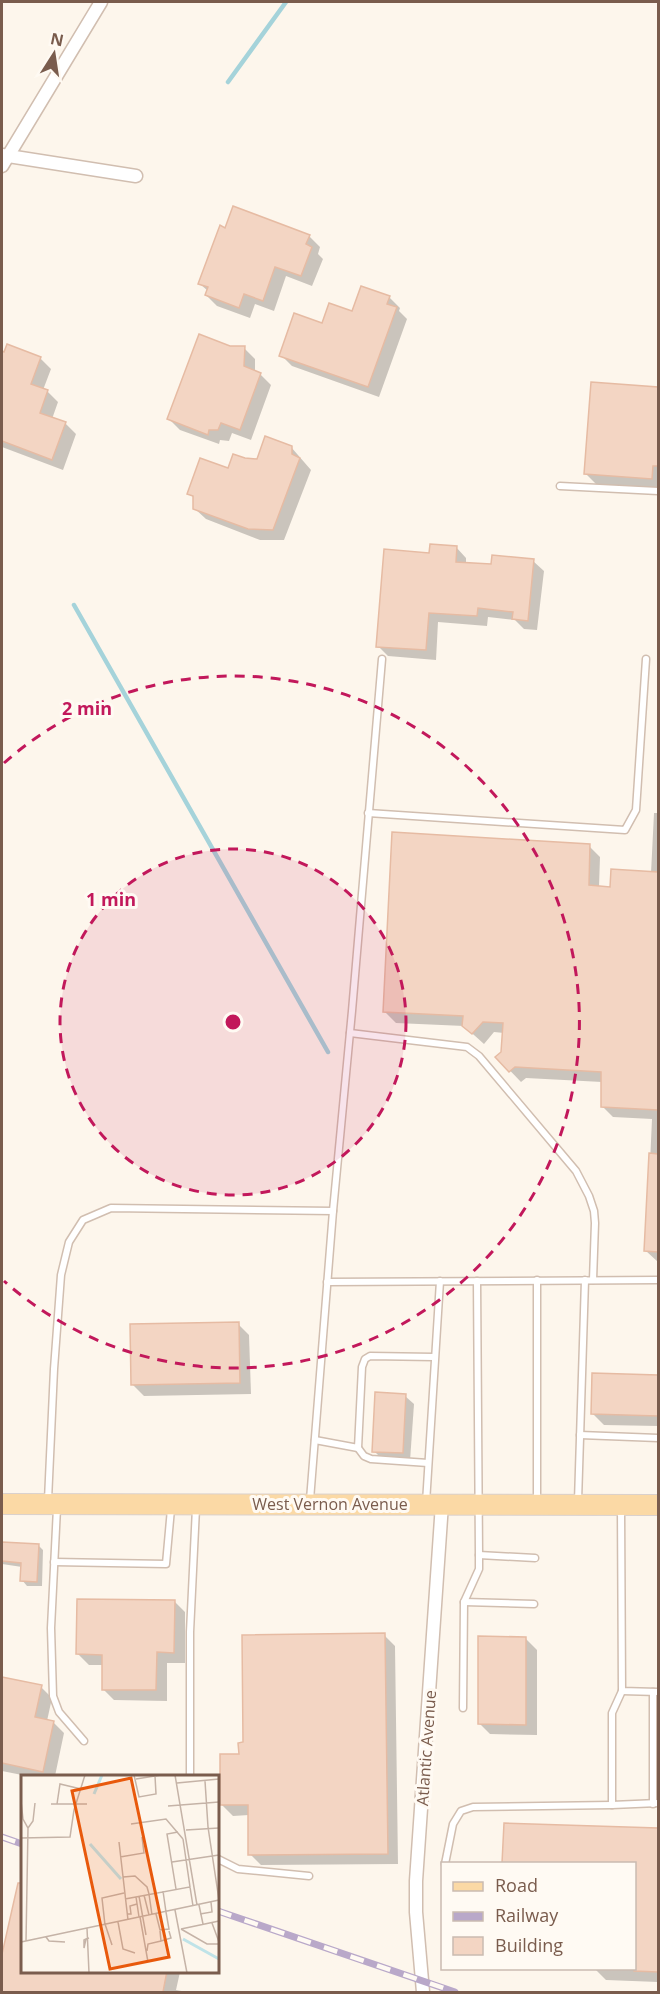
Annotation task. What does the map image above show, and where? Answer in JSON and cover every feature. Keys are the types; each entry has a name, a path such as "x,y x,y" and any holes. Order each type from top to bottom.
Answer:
{"main road":[{"name":"West Vernon Avenue","path":"2,1504 658,1505"}],"street":[{"path":"96,3 3,159 136,176"},
{"name":"Atlantic Avenue","path":"423,1992 416,1912 416,1881 434,1504"}],"lane":[{"path":"560,486 658,491"},
{"path":"309,1504 382,659"},
{"path":"368,813 624,830 636,810 646,659"},
{"path":"350,1032 467,1047 479,1056 576,1171 589,1196 595,1223 593,1280"},
{"path":"84,1741 59,1712 53,1696 51,1628 54,1562 52,1504 54,1370 61,1275 69,1242 83,1220 111,1209 333,1211"},
{"path":"537,1280 537,1504"},
{"path":"578,1504 585,1280"},
{"path":"327,1282 658,1280"},
{"path":"434,1504 428,1463 440,1281"},
{"path":"463,1708 464,1602 478,1569 479,1555 477,1281"},
{"path":"428,1463 370,1459 364,1456 358,1448 362,1367 365,1359 370,1356 434,1357"},
{"path":"580,1435 658,1438"},
{"path":"315,1440 358,1448"},
{"path":"54,1562 166,1564 171,1504"},
{"path":"190,1775 190,1632 196,1504"},
{"path":"612,1805 612,1713 622,1691 621,1505"},
{"path":"479,1555 535,1558"},
{"path":"464,1602 534,1604"},
{"path":"445,1862 453,1824 461,1812 473,1807 656,1804 656,1692 622,1691"},
{"path":"219,1860 238,1869 309,1876"}],"building":[{"path":"233,206 310,235 306,244 312,247 301,276 275,267 263,301 244,294 239,308 205,295 208,287 198,284 220,225 225,228"},
{"path":"361,286 390,296 387,304 397,307 368,387 279,356 294,313 322,323 329,303 352,311"},
{"path":"199,334 230,346 245,346 244,366 261,373 240,430 221,423 218,430 209,430 208,435 167,419"},
{"path":"7,344 41,357 31,384 48,390 40,413 66,422 52,460 2,441 2,351 4,352"},
{"path":"591,382 658,387 658,466 653,466 652,479 584,474"},
{"path":"265,436 292,446 292,454 300,458 273,530 248,529 193,509 193,496 187,494 200,458 228,468 233,454 257,459"},
{"path":"430,544 457,546 456,562 491,564 492,555 534,559 528,621 512,619 513,612 478,608 477,616 429,613 426,650 376,647 384,549 429,553"},
{"path":"392,832 590,844 589,885 610,887 611,869 658,872 658,1110 601,1107 601,1072 515,1067 509,1072 495,1057 501,1052 503,1023 483,1022 472,1034 462,1026 463,1016 383,1012"},
{"path":"649,1153 658,1154 658,1252 644,1251"},
{"path":"239,1322 240,1383 131,1385 130,1324"},
{"path":"592,1373 658,1375 658,1416 591,1414"},
{"path":"375,1392 406,1394 403,1453 372,1452"},
{"path":"2,1542 39,1544 37,1582 20,1581 21,1563 2,1561"},
{"path":"77,1599 175,1600 174,1653 157,1652 156,1690 102,1690 102,1655 76,1654"},
{"path":"385,1633 388,1854 248,1855 248,1805 220,1805 220,1754 239,1754 238,1743 243,1742 242,1635"},
{"path":"478,1636 526,1637 526,1725 478,1724"},
{"path":"2,1677 42,1685 35,1717 54,1721 43,1772 2,1763"},
{"path":"504,1823 658,1828 658,1972 634,1971 636,1970 636,1862 502,1862"},
{"path":"18,1883 21,1883 21,1973 167,1973 163,1992 2,1992 2,1954"}],"waterway":[{"path":"228,82 286,2"},
{"path":"74,605 328,1052"}],"railway":[{"path":"2,1837 21,1844"},
{"path":"219,1911 455,1992"}]}
